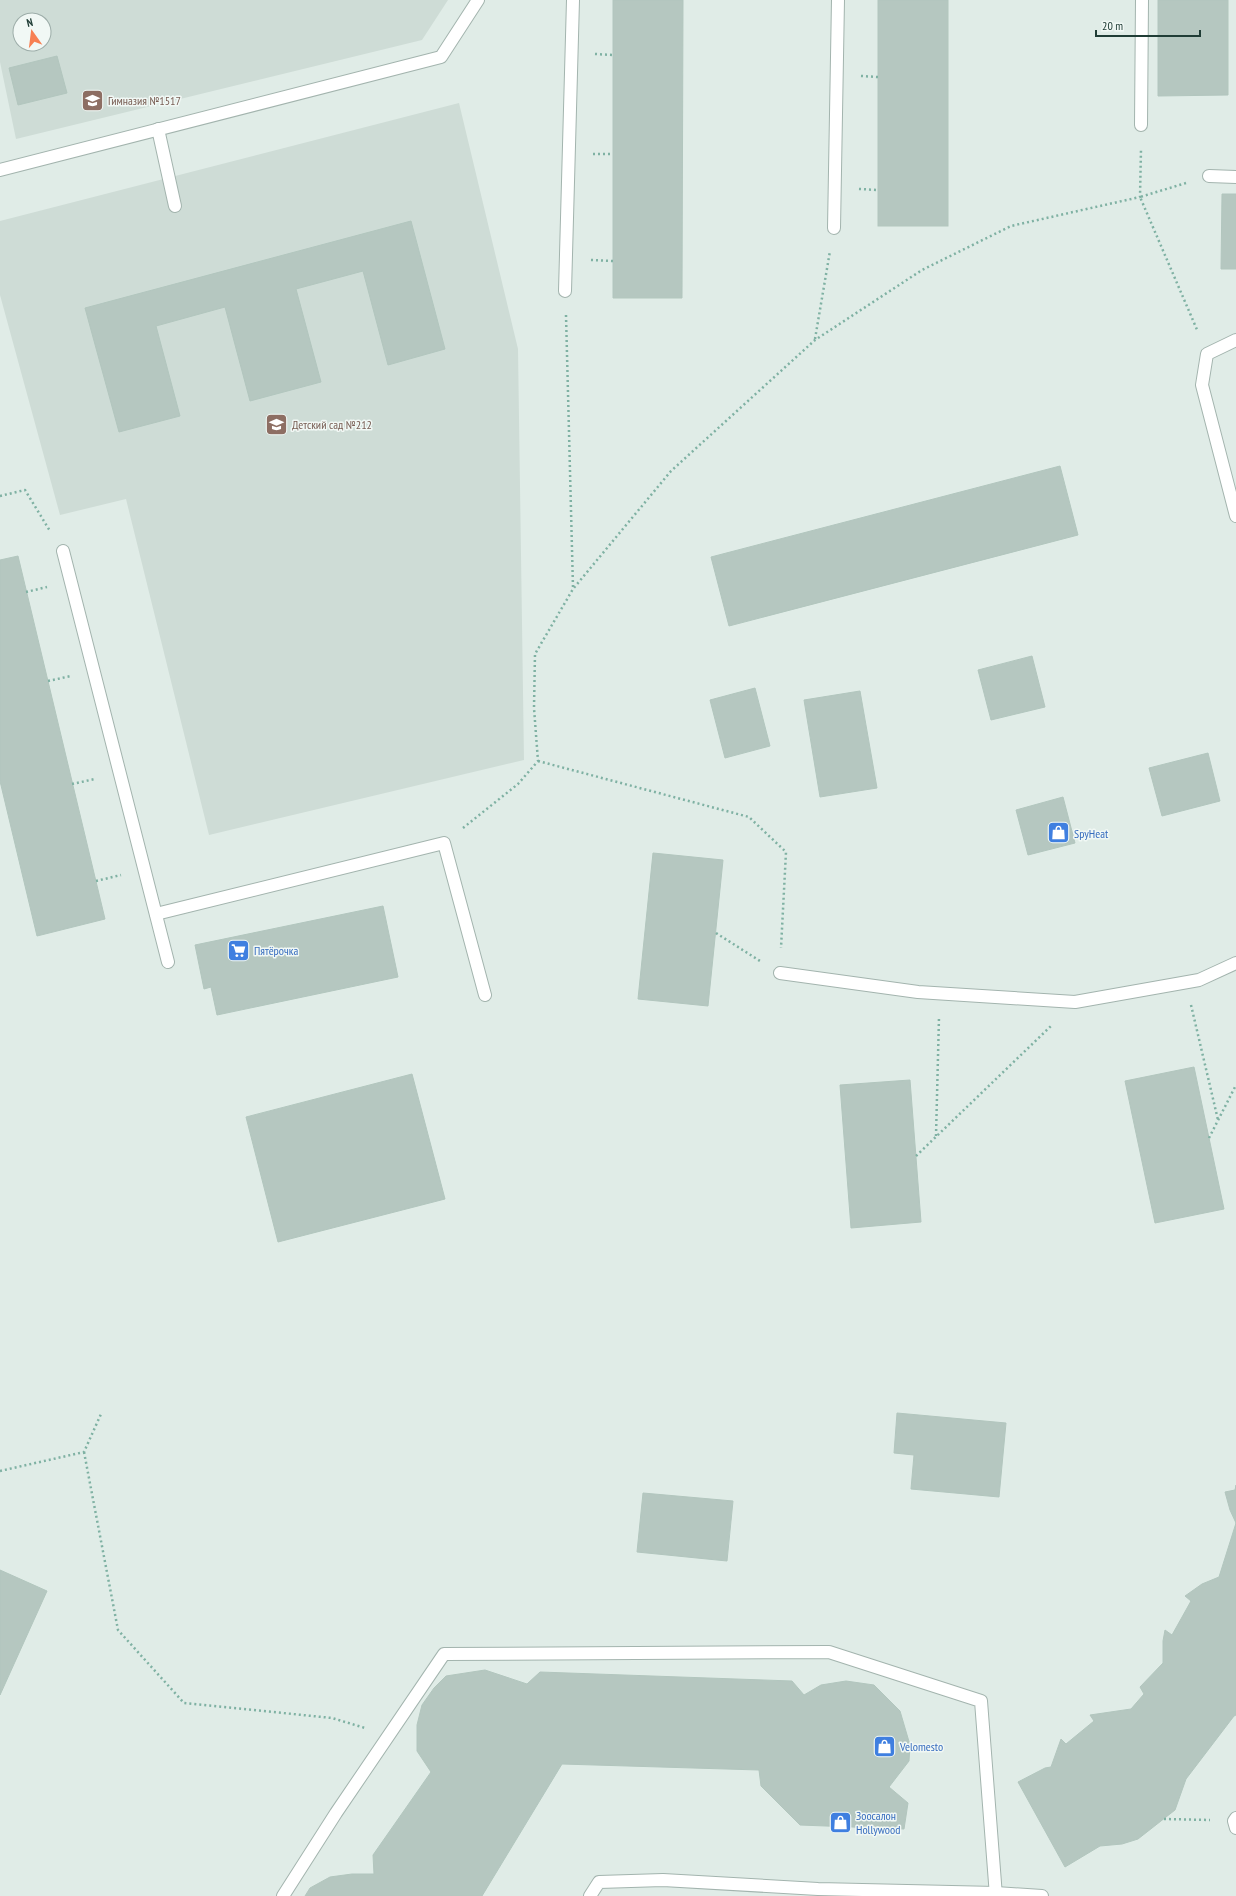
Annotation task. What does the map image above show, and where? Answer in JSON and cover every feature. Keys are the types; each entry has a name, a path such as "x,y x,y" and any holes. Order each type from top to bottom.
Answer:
{"lane":[{"path":"0,170 441,57 478,0"},
{"path":"565,291 573,0"},
{"path":"834,228 838,0"},
{"path":"1141,125 1142,0"},
{"path":"158,130 175,206"},
{"path":"1209,176 1236,177"},
{"path":"1236,340 1207,354 1202,385 1236,516"},
{"path":"63,551 168,962"},
{"path":"156,914 444,843 485,995"},
{"path":"780,973 918,992 1075,1002 1199,980 1236,963"},
{"path":"283,1896 388,1735 444,1654 830,1652 982,1701 996,1894"},
{"path":"590,1896 599,1882 662,1880 818,1888 1042,1896"}],"path":[{"path":"1141,125 1140,197 1207,354"},
{"path":"444,843 518,784 538,761 534,708 535,654 573,589 671,471 815,340 922,270 1011,226 1140,197 1209,176"},
{"path":"815,340 834,228"},
{"path":"565,291 573,589"},
{"path":"0,496 25,490 63,551"},
{"path":"538,761 749,817 786,852 780,973 716,933"},
{"path":"1186,982 1218,1120"},
{"path":"936,1137 940,993"},
{"path":"916,1156 1075,1002"},
{"path":"1209,1138 1236,1085"},
{"path":"101,1414 84,1452 118,1630 184,1703 332,1718 388,1735"},
{"path":"0,1471 84,1452"},
{"path":"1164,1819 1235,1822"}],"shaded area":[{"name":"Гимназия №1517","path":"0,0 448,0 422,40 16,139 0,62"},
{"name":"Детский сад №212","path":"459,103 518,349 524,760 209,835 126,499 60,515 0,295 0,221"}],"building":[{"path":"613,0 683,0 682,298 613,298"},
{"path":"878,0 948,0 948,226 878,226"},
{"path":"1158,0 1228,0 1228,95 1158,96"},
{"path":"57,56 67,93 18,105 9,68"},
{"path":"1222,194 1236,194 1236,269 1221,269"},
{"path":"411,221 445,349 388,365 363,271 296,289 321,382 250,401 225,307 156,326 180,416 119,432 85,308"},
{"path":"1060,466 1078,535 729,626 711,557"},
{"path":"18,556 105,919 37,936 0,781 0,560"},
{"path":"1032,656 1045,707 991,720 978,670"},
{"path":"755,688 770,746 725,758 710,700"},
{"path":"860,691 877,788 820,797 804,700"},
{"path":"1208,753 1220,801 1162,816 1149,768"},
{"path":"1063,797 1075,843 1028,855 1016,810"},
{"path":"653,853 723,860 708,1006 638,999"},
{"path":"383,906 398,977 217,1015 211,987 204,989 195,945"},
{"path":"1194,1067 1224,1209 1155,1223 1125,1081"},
{"path":"412,1074 445,1199 278,1242 246,1117"},
{"path":"910,1080 921,1222 851,1228 840,1085"},
{"path":"897,1413 1006,1423 999,1497 911,1489 914,1455 894,1453"},
{"path":"1236,1485 1236,1523 1230,1510 1225,1492 1235,1490"},
{"path":"643,1493 733,1501 727,1561 637,1552"},
{"path":"1236,1523 1236,1715 1186,1779 1175,1810 1138,1839 1122,1844 1100,1846 1065,1867 1018,1782 1045,1768 1051,1767 1061,1739 1066,1744 1094,1721 1090,1715 1131,1709 1144,1694 1140,1687 1163,1663 1163,1641 1165,1630 1172,1635 1191,1601 1185,1596 1202,1584 1219,1577"},
{"path":"0,1570 47,1591 0,1695"},
{"path":"485,1670 527,1684 540,1672 792,1681 804,1695 821,1685 846,1681 874,1685 900,1711 910,1745 909,1761 889,1787 908,1803 904,1829 800,1825 761,1786 759,1770 562,1764 482,1896 305,1896 310,1888 330,1877 352,1874 374,1874 373,1855 431,1772 417,1751 417,1725 422,1705 434,1688 446,1676"}],"place":[{"name":"Гимназия №1517","path":"92,100"},
{"name":"Детский сад №212","path":"277,424"},
{"name":"SpyHeat","path":"1058,833"},
{"name":"Пятёрочка","path":"238,950"},
{"name":"Velomesto","path":"884,1746"},
{"name":"Зоосалон Hollywood","path":"840,1822"}]}
